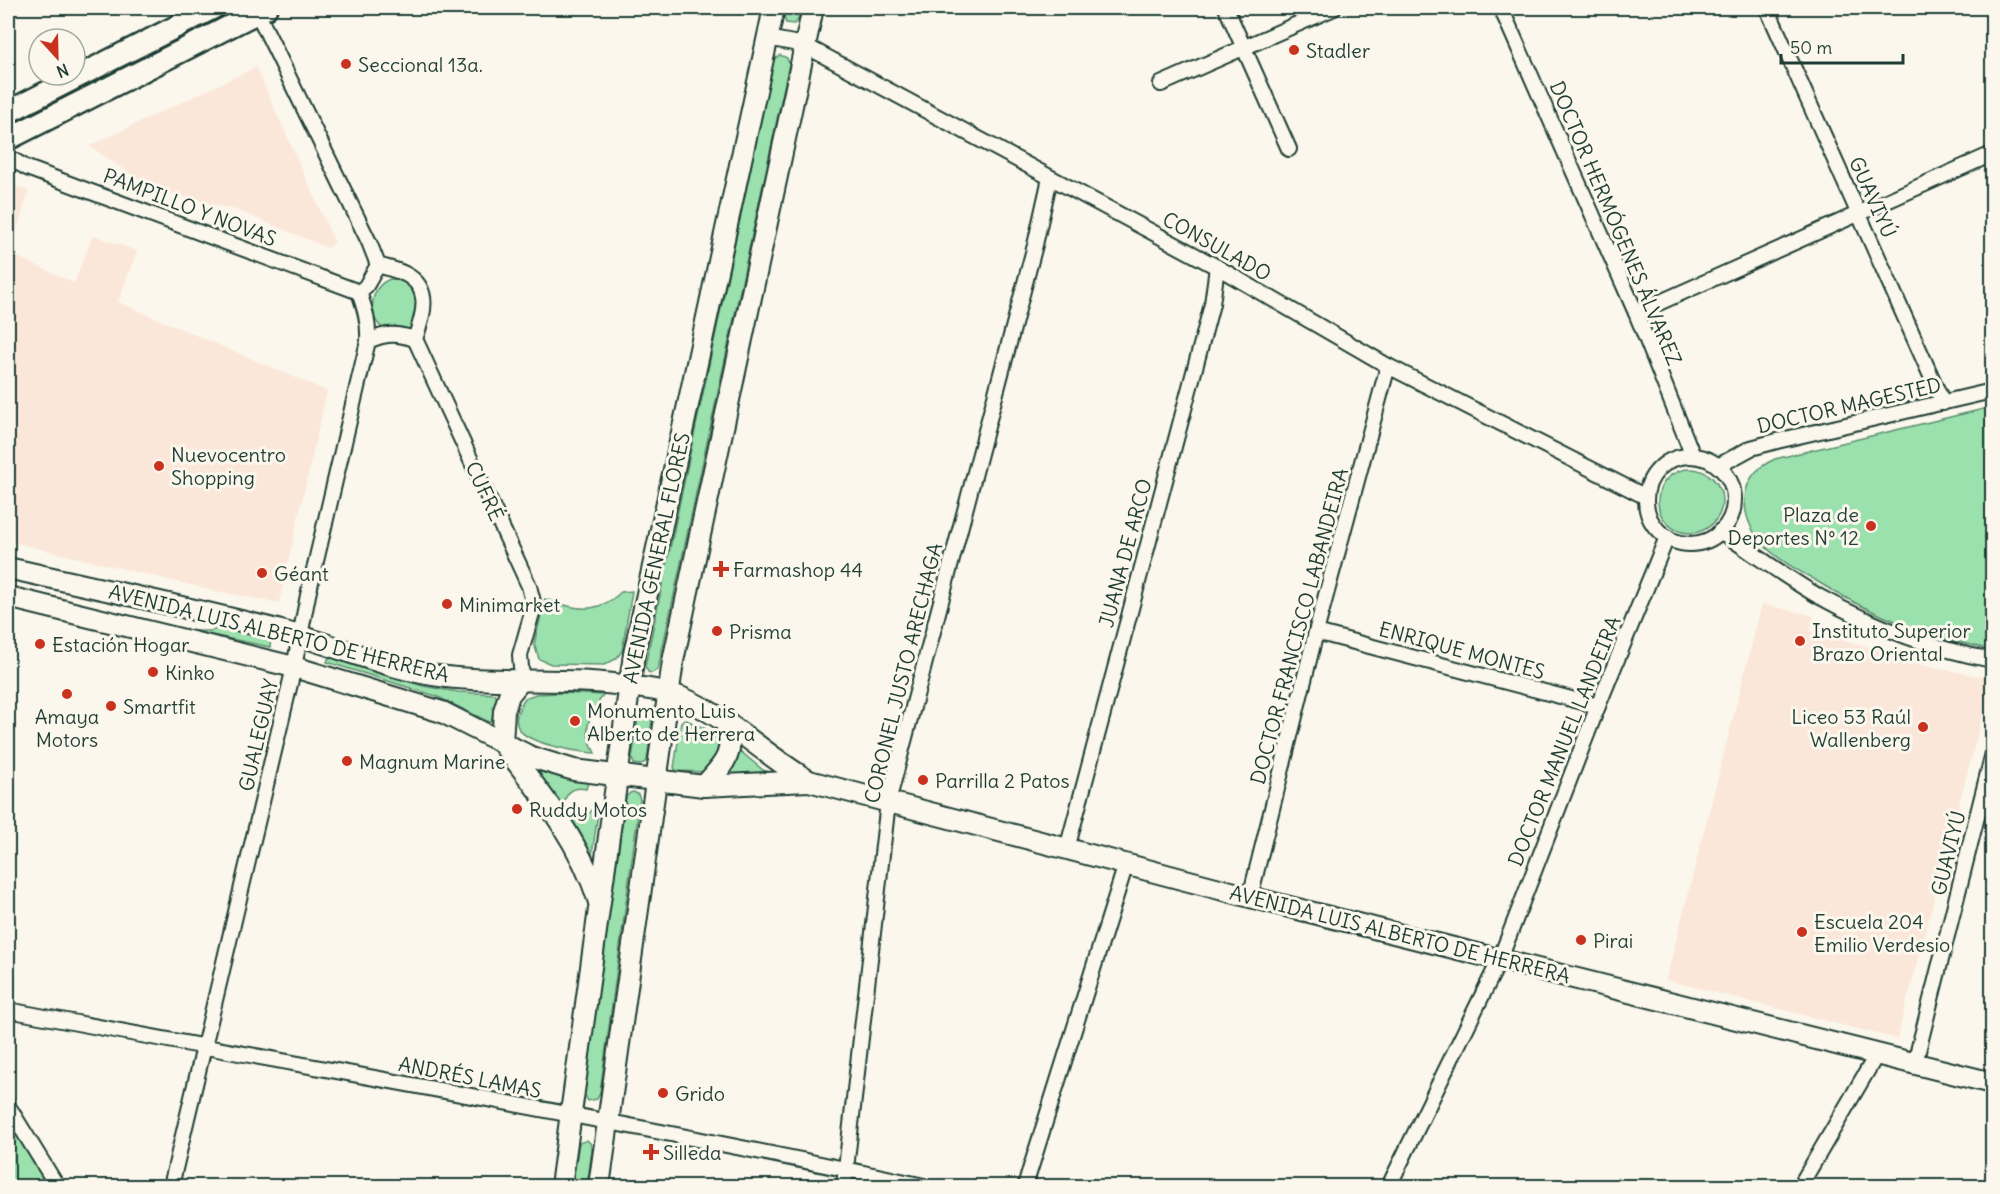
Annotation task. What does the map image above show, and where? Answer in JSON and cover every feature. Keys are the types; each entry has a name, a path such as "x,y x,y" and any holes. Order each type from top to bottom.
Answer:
{"main road":[{"path":"8,112 213,8"},
{"name":"AVENIDA GENERAL FLORES","path":"561,1186 638,631 774,8"},
{"name":"AVENIDA GENERAL FLORES","path":"599,1186 668,693 813,8"},
{"path":"8,139 259,9"},
{"name":"AVENIDA LUIS ALBERTO DE HERRERA","path":"8,568 215,613 411,670 446,677 587,681 668,693 692,702 726,722 783,766 809,781 1250,897 1992,1083"},
{"name":"AVENIDA LUIS ALBERTO DE HERRERA","path":"8,597 294,667 442,712 531,757 574,770 704,786 809,781"},
{"path":"501,743 503,718 509,695 522,680"},
{"path":"704,786 727,760 729,746 726,722"},
{"name":"AVENIDA LUIS ALBERTO DE HERRERA","path":"501,743 557,814 589,876 599,904"}],"street":[{"path":"1226,8 1289,149"},
{"path":"1161,84 1334,8"},
{"name":"DOCTOR HERMÓGENES ÁLVAREZ","path":"1501,8 1636,313 1693,456"},
{"name":"GUAVIYÚ","path":"1767,8 1943,403"},
{"path":"259,9 378,265"},
{"name":"CONSULADO","path":"767,38 804,45 1217,267 1388,366 1646,497"},
{"path":"1636,313 1992,154"},
{"name":"PAMPILLO Y NOVAS","path":"8,158 27,168 359,292"},
{"name":"CORONEL JUSTO ARECHAGA","path":"844,1186 888,802 1035,245 1050,178"},
{"path":"359,292 366,286 378,265"},
{"path":"368,341 382,335 400,334 415,339 424,312 420,290 412,278 404,273 378,265"},
{"name":"JUANA DE ARCO","path":"1067,849 1209,316 1217,267"},
{"name":"GUALEGUAY","path":"171,1186 294,667 368,341 366,310 359,292"},
{"name":"CUFRÉ","path":"415,339 529,586 534,606 520,655 522,680"},
{"name":"DOCTOR FRANCISCO LABANDEIRA","path":"1250,897 1316,632 1388,366"},
{"name":"DOCTOR MAGESTED","path":"1718,466 1751,448 1992,391"},
{"path":"1693,456 1706,459 1718,466 1725,474 1733,493 1731,514 1720,531 1711,538 1690,543 1667,537 1654,525 1649,516 1646,497 1651,478 1657,470 1674,459 1693,456"},
{"path":"1720,531 1821,597 1858,616 1927,642 1992,660"},
{"name":"DOCTOR MANUEL LANDEIRA","path":"1389,1186 1500,959 1598,706 1667,537"},
{"name":"ENRIQUE MONTES","path":"1316,632 1598,706"},
{"name":"GUAVIYÚ","path":"1915,1063 1992,757"},
{"path":"1025,1186 1126,864"},
{"name":"ANDRÉS LAMAS","path":"8,1010 608,1123 924,1186"},
{"path":"1800,1186 1877,1054"},
{"path":"8,1106 57,1186"}],"shaded area":[{"path":"256,67 335,243 328,248 239,211 153,189 89,146"},
{"name":"Nuevocentro Shopping","path":"8,184 29,191 10,253 74,283 93,235 137,251 118,302 327,391 279,603 215,591 8,541"},
{"path":"1762,604 1814,616 1810,631 1887,652 1921,665 1984,677 1990,687 1897,1039 1666,980"}],"green space":[{"path":"235,8 240,8 87,86 87,84"},
{"path":"786,8 800,8 798,20 794,24 786,23 784,16"},
{"path":"780,55 787,58 789,64 658,669 652,673 648,672 645,666 774,59"},
{"path":"80,87 86,87 8,127 8,124"},
{"path":"390,279 407,284 416,297 417,314 409,329 395,326 382,328 374,316 375,294 383,283"},
{"name":"Plaza de Deportes Nº 12","path":"1992,407 1992,650 1914,629 1853,602 1778,557 1761,542 1747,518 1745,507 1747,487 1758,470 1775,459"},
{"path":"1690,469 1713,478 1722,501 1713,524 1690,533 1667,524 1658,501 1667,478"},
{"path":"632,591 622,651 616,659 604,665 551,664 539,659 534,644 545,599 566,606 584,608 603,605 621,592"},
{"path":"222,626 271,639 270,647 192,631 211,631"},
{"path":"329,657 423,686 458,692 495,694 498,700 489,722 436,696 327,662"},
{"path":"536,694 603,695 588,722 588,736 595,753 543,743 532,739 519,729 517,718 525,698"},
{"path":"639,711 643,711 652,719 647,761 640,765 634,764 632,759"},
{"path":"684,719 712,733 720,742 722,748 707,772 677,771 674,768 681,722"},
{"path":"740,751 763,770 779,775 722,774 736,763"},
{"path":"540,772 588,782 586,789 570,792 562,808 539,776"},
{"path":"633,792 638,794 640,800 600,1093 597,1099 588,1101 584,1094 626,797"},
{"path":"594,806 599,807 591,861 568,818 571,816 585,817"},
{"path":"8,1114 51,1186 8,1186"},
{"path":"587,1140 592,1150 587,1186 572,1186 579,1143"}],"place":[{"name":"Stadler","path":"1294,50"},
{"name":"Seccional 13a.","path":"346,64"},
{"name":"Nuevocentro Shopping","path":"159,466"},
{"name":"Plaza de Deportes Nº 12","path":"1871,526"},
{"name":"Farmashop 44","path":"721,569"},
{"name":"Géant","path":"262,573"},
{"name":"Minimarket","path":"447,604"},
{"name":"Prisma","path":"717,631"},
{"name":"Instituto Superior Brazo Oriental","path":"1800,641"},
{"name":"Estación Hogar","path":"40,644"},
{"name":"Kinko","path":"153,672"},
{"name":"Amaya Motors","path":"67,694"},
{"name":"Smartfit","path":"111,706"},
{"name":"Monumento Luis Alberto de Herrera","path":"575,721"},
{"name":"Liceo 53 Raúl Wallenberg","path":"1923,727"},
{"name":"Magnum Marine","path":"347,761"},
{"name":"Parrilla 2 Patos","path":"923,780"},
{"name":"Ruddy Motos","path":"517,809"},
{"name":"Escuela 204 Emilio Verdesio","path":"1802,932"},
{"name":"Pirai","path":"1581,940"},
{"name":"Grido","path":"663,1093"},
{"name":"Silleda","path":"651,1152"}]}
